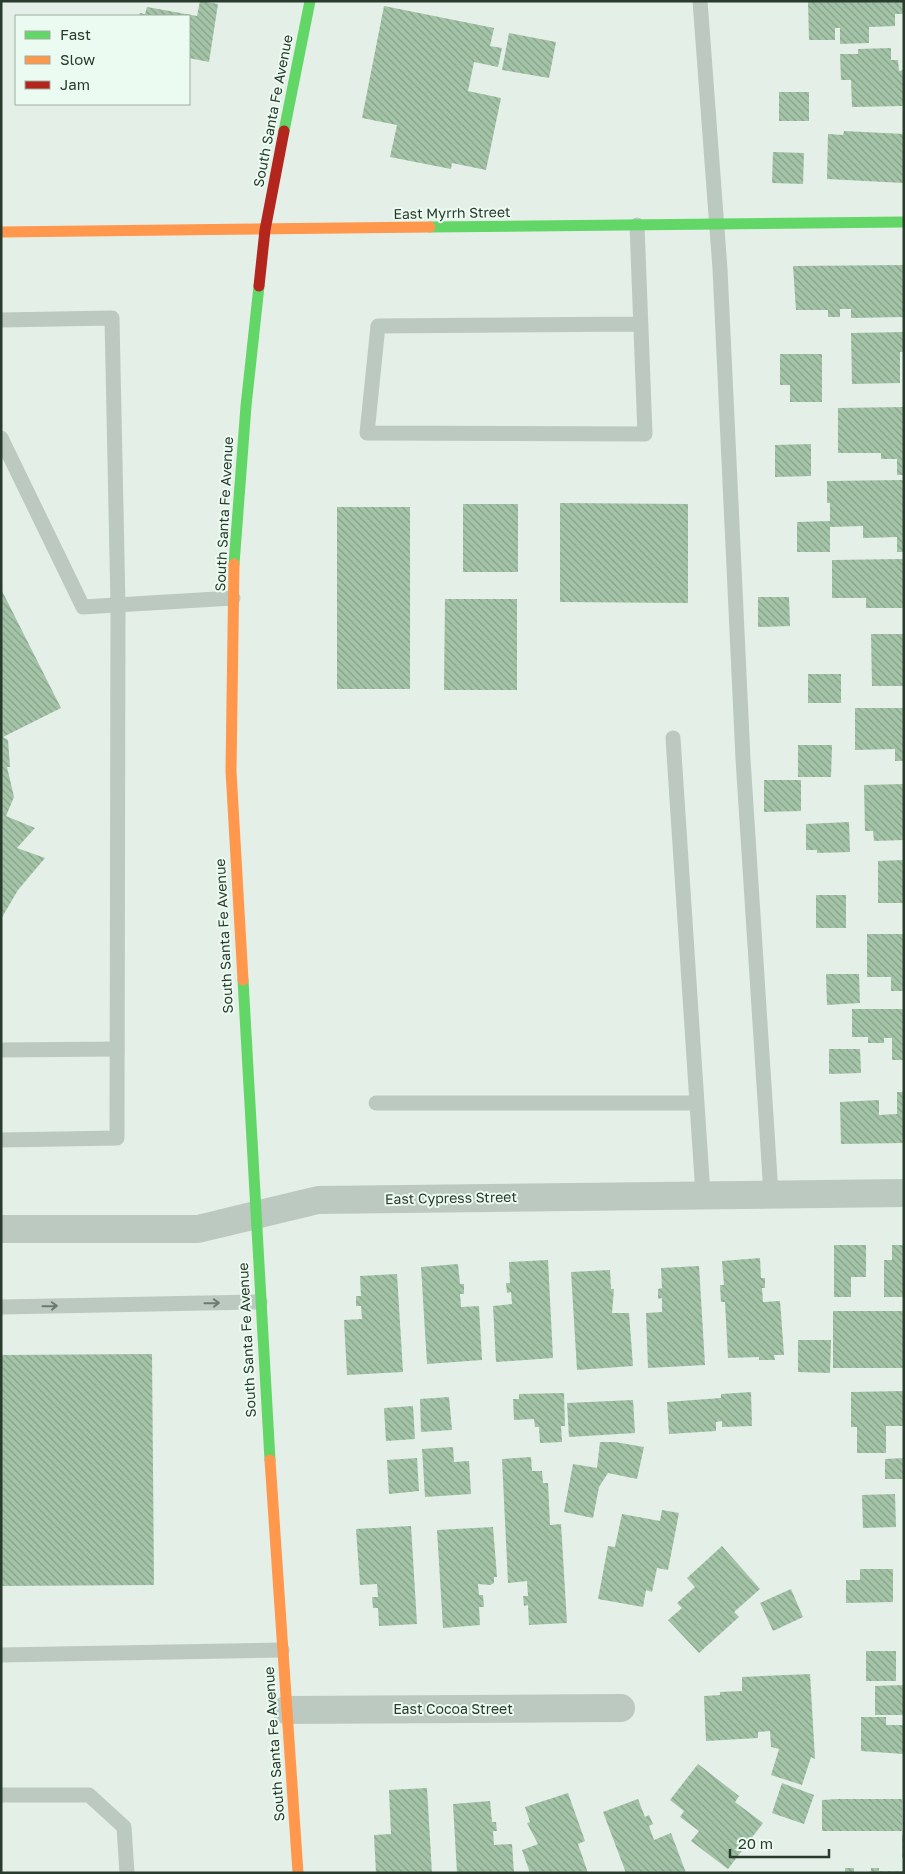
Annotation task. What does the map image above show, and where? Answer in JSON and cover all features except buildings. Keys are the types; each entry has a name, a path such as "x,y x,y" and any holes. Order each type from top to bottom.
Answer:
{"main road":[{"name":"South Santa Fe Avenue","path":"298,1873 260,1302 231,771 234,545 264,230 310,1"},
{"name":"East Myrrh Street","path":"1,232 904,222"}],"street":[{"name":"East Cypress Street","path":"1,1229 198,1229 318,1200 904,1193"},
{"name":"East Cocoa Street","path":"286,1710 621,1708"}],"lane":[{"path":"700,1 716,225 743,759 771,1194"},
{"path":"637,225 641,324 645,434 368,432 378,326 641,324"},
{"path":"1,320 112,318 118,605 117,1138 1,1140"},
{"path":"1,438 83,607 234,598"},
{"path":"673,738 703,1195"},
{"path":"1,1050 117,1049"},
{"path":"376,1103 696,1103"},
{"path":"1,1307 260,1302"},
{"path":"1,1655 282,1650"},
{"path":"1,1795 89,1795 124,1826 127,1873"}],"traffic: fast":[{"path":"284,131 310,1"},
{"path":"430,227 904,222"},
{"path":"234,564 246,406 259,286"},
{"path":"243,980 270,1460"}],"traffic: slow":[{"path":"1,232 430,227"},
{"path":"234,564 231,771 243,980"},
{"path":"270,1460 298,1873"}],"traffic: jam":[{"path":"259,286 265,230 284,131"}]}
